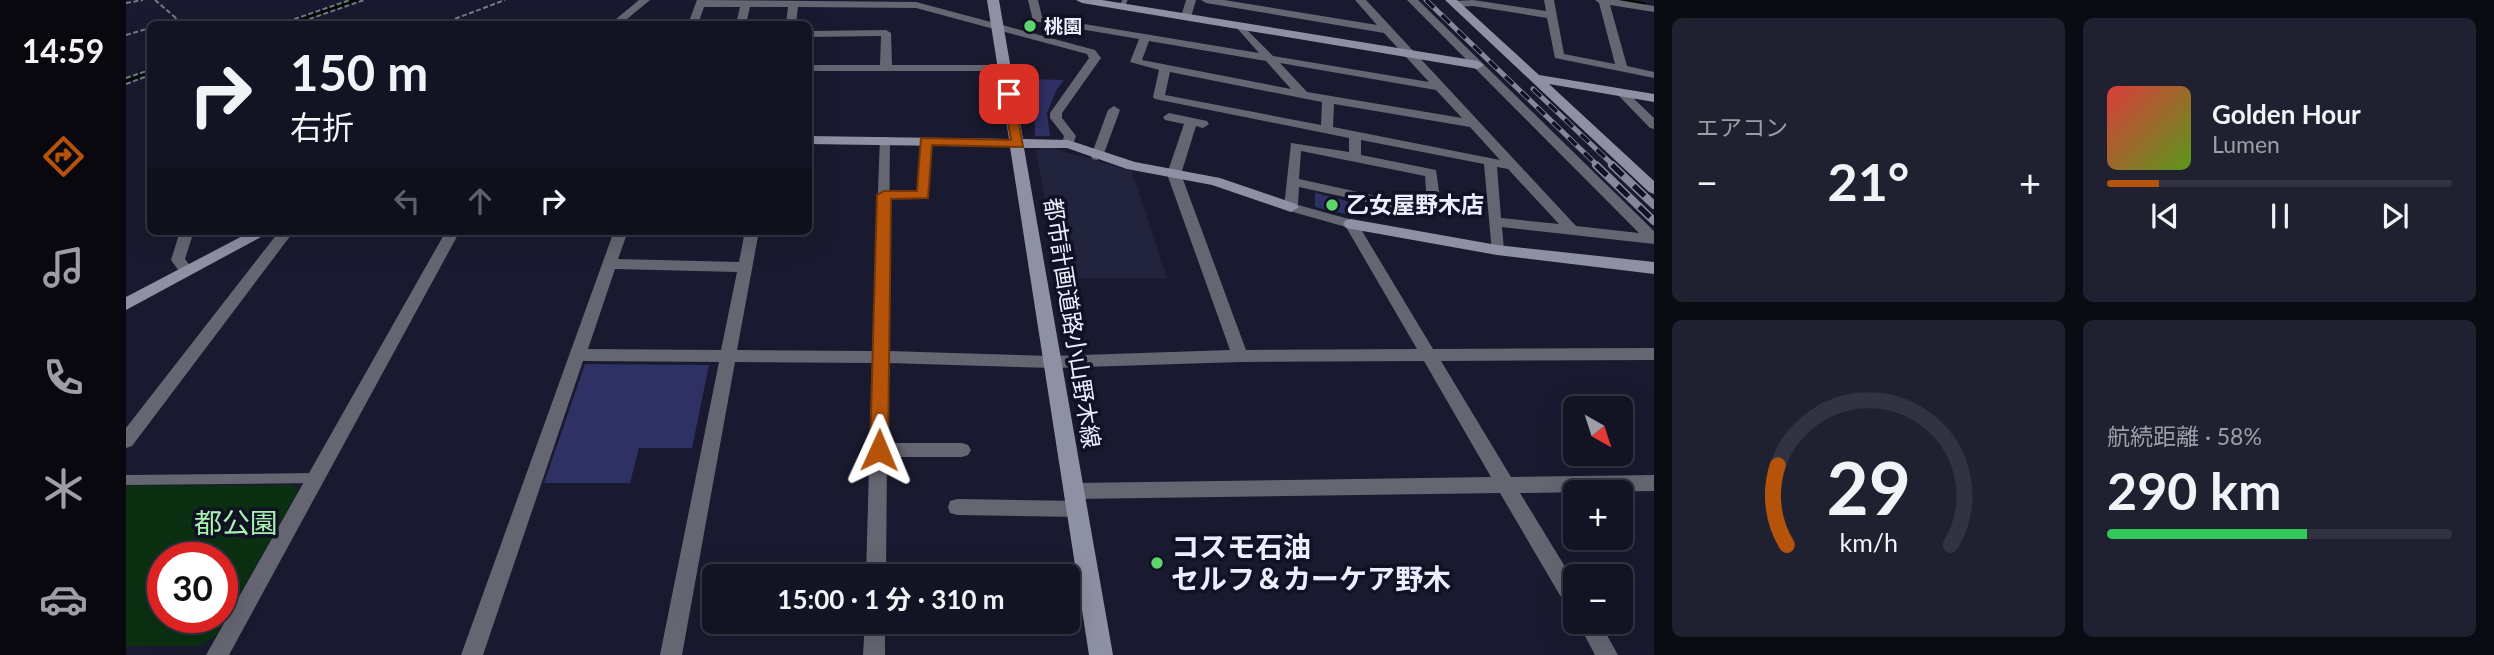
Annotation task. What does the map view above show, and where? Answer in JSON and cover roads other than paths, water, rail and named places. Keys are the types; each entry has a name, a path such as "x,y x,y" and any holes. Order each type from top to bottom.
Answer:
{"street":[{"path":"619,21 645,0"},
{"name":"都市計画道路小山野木線","path":"993,0 1101,655"},
{"path":"1033,0 1037,19 1440,87"},
{"path":"1082,0 1124,3 1241,27 1478,65"},
{"path":"1186,17 1191,0"},
{"path":"1206,0 1388,30"},
{"path":"1359,0 1570,228"},
{"path":"1412,0 1654,239"},
{"path":"1549,0 1559,56 1654,75"},
{"path":"1622,69 1602,0 1654,9"},
{"path":"694,21 701,2 917,3 1095,54 1056,113 1056,118 1070,136 1068,144"},
{"path":"791,21 794,2"},
{"path":"1453,2 1550,15"},
{"path":"1453,2 1654,189"},
{"path":"742,21 746,4"},
{"path":"1241,27 1303,95"},
{"path":"812,34 886,33 886,69"},
{"path":"1145,37 1136,62 1328,100 1475,124"},
{"path":"812,68 1004,68"},
{"path":"1165,68 1159,97 1513,166"},
{"path":"1536,78 1654,99"},
{"path":"1622,93 1654,125"},
{"path":"1327,131 1328,100"},
{"path":"1097,156 1114,110"},
{"path":"1169,117 1197,123 1174,174 1240,356"},
{"path":"1355,137 1355,157"},
{"path":"812,140 1018,144 1048,141 1068,144 1097,156 1215,181 1351,224 1497,250 1654,268"},
{"path":"876,564 884,141"},
{"path":"1291,207 1292,181 1295,146 1431,173 1434,205 1430,210 1417,209 1292,181"},
{"path":"1489,160 1497,250"},
{"path":"1495,222 1654,239"},
{"path":"1351,224 1563,582"},
{"path":"186,235 178,260 187,271"},
{"path":"126,304 256,235"},
{"path":"126,441 284,235"},
{"path":"217,655 451,235"},
{"path":"472,655 620,235"},
{"path":"671,655 751,235"},
{"path":"610,264 745,267"},
{"path":"579,355 881,357 1053,362 1240,356 1654,354"},
{"path":"879,450 961,450"},
{"path":"957,507 1077,500 1506,485 1654,484"},
{"path":"874,655 875,634"},
{"path":"1595,634 1607,655"}],"lane":[{"path":"884,195 924,195 926,141"},
{"path":"126,480 316,478"}],"waterway":[{"path":"296,21 357,0"},
{"path":"1622,0 1644,4"},
{"path":"126,81 147,73"}],"railway":[{"path":"1426,0 1598,166"},
{"path":"1533,89 1614,166"},
{"path":"1596,165 1654,221"},
{"path":"1612,165 1654,205"}],"place":[{"name":"桃園","path":"1030,26"},
{"name":"乙女屋野木店","path":"1332,205"},
{"name":"コスモ石油 セルフ＆カーケア野木","path":"1157,563"}],"park label":[{"name":"都公園","path":"236,523"}]}
